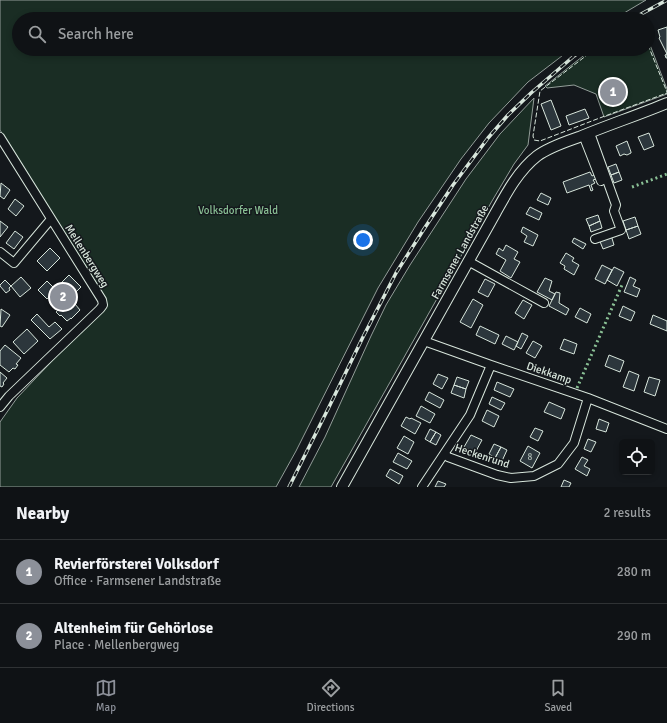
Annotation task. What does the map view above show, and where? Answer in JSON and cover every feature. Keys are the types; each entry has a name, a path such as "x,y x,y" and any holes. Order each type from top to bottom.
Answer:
{"main road":[{"name":"Farmsener Landstraße","path":"342,487 467,262 506,194 523,169 541,153 558,145 667,104"}],"street":[{"path":"587,134 601,181"},
{"path":"587,134 616,205 614,211 621,230 595,239"},
{"name":"Mellenbergweg","path":"0,137 102,300 103,305 9,396 0,407"},
{"path":"0,252 14,263 51,219"},
{"path":"467,262 524,297"},
{"path":"467,262 544,303"},
{"name":"Diekkamp","path":"424,341 588,398 667,429"},
{"name":"Heckenrund","path":"422,487 470,415 491,365"},
{"name":"Heckenrund","path":"445,454 448,457 497,475 512,478 534,476 558,464 574,443 588,398"}],"green space":[{"name":"Volksdorfer Wald","path":"0,0 646,0 626,12 12,12 12,56 562,56 528,82 489,123 461,159 418,222 378,288 296,451 276,487 0,487 0,422 17,398 106,304 0,130"},
{"path":"583,56 654,56 667,89 667,94 604,117 596,94 574,85 547,88 545,86"},
{"path":"534,98 528,145 514,164 492,201 331,487 299,487 325,437 386,305 410,265 466,179 500,134"}],"building":[{"path":"667,27 667,54 659,38 658,30"},
{"path":"618,82 624,95 608,102 602,89"},
{"path":"551,100 561,126 551,130 541,104"},
{"path":"585,109 589,118 569,125 566,116"},
{"path":"649,133 654,146 644,150 638,137"},
{"path":"627,141 631,153 620,156 616,146"},
{"path":"616,164 619,172 611,175 608,167"},
{"path":"590,172 596,179 593,180 595,183 591,185 593,190 591,191 589,185 567,193 563,182"},
{"path":"619,172 622,180 614,183 611,175"},
{"path":"1,183 10,190 4,199 0,196"},
{"path":"541,193 551,198 548,205 537,200"},
{"path":"15,199 24,206 16,216 8,209"},
{"path":"530,207 542,213 539,220 526,214"},
{"path":"598,215 600,221 589,226 586,219"},
{"path":"635,217 638,226 626,230 623,221"},
{"path":"0,221 8,227 0,237"},
{"path":"600,221 602,228 591,232 589,226"},
{"path":"638,226 641,234 629,239 626,230"},
{"path":"523,227 538,235 533,246 524,242 527,236 521,232"},
{"path":"15,231 23,237 14,249 6,243"},
{"path":"611,235 614,245 603,249 599,239"},
{"path":"574,238 586,244 583,249 572,242"},
{"path":"506,245 518,252 514,259 520,262 511,278 500,271 506,260 496,254 499,248 503,251"},
{"path":"50,248 60,258 47,271 37,261"},
{"path":"566,253 574,258 572,261 579,265 574,275 564,269 565,266 560,263"},
{"path":"602,265 612,270 605,284 595,279"},
{"path":"614,267 624,272 617,286 607,280"},
{"path":"69,275 81,287 65,303 71,308 75,304 80,310 67,321 56,312 62,306 51,295 47,299 38,290 47,281 55,289"},
{"path":"21,277 31,288 20,297 11,286"},
{"path":"630,277 636,280 633,286 640,289 637,297 624,292"},
{"path":"545,278 552,281 549,291 555,294 552,300 537,292"},
{"path":"485,279 495,284 488,297 478,292"},
{"path":"5,280 11,286 9,288 10,290 6,293 0,286"},
{"path":"556,292 560,293 559,303 569,309 566,315 549,306"},
{"path":"473,299 483,305 471,328 460,322"},
{"path":"523,300 532,305 524,319 515,313"},
{"path":"623,306 635,312 631,321 619,316"},
{"path":"580,308 591,314 587,323 575,317"},
{"path":"1,309 10,315 2,327 0,326"},
{"path":"37,314 49,327 55,322 62,329 50,339 31,320"},
{"path":"653,315 667,321 667,331 650,324"},
{"path":"480,326 499,335 495,344 476,335"},
{"path":"27,329 38,341 24,354 13,342"},
{"path":"522,333 528,336 521,349 516,346"},
{"path":"506,336 518,342 514,350 502,344"},
{"path":"564,339 577,344 574,354 560,349"},
{"path":"533,341 542,346 535,358 526,353"},
{"path":"5,345 21,358 16,364 18,365 15,369 13,368 9,372 0,365 0,351"},
{"path":"609,355 624,361 620,372 605,366"},
{"path":"629,371 639,375 634,391 623,387"},
{"path":"0,372 7,378 2,387 0,386"},
{"path":"438,374 448,378 442,389 433,384"},
{"path":"457,377 469,381 466,389 454,385"},
{"path":"649,377 660,380 655,396 644,392"},
{"path":"497,382 514,389 510,397 494,390"},
{"path":"454,385 466,389 464,398 451,393"},
{"path":"429,392 444,400 440,408 425,400"},
{"path":"492,397 505,403 501,410 489,404"},
{"path":"549,402 565,409 561,419 544,412"},
{"path":"421,406 435,414 430,423 416,416"},
{"path":"487,410 499,416 494,427 482,421"},
{"path":"406,417 421,423 415,434 401,426"},
{"path":"599,419 609,423 606,432 596,429"},
{"path":"535,428 543,431 538,441 530,437"},
{"path":"430,429 436,432 430,442 425,439"},
{"path":"436,432 441,435 436,445 430,442"},
{"path":"471,435 482,440 475,453 464,447"},
{"path":"404,436 414,442 408,454 397,448"},
{"path":"588,439 596,442 591,452 584,449"},
{"path":"494,444 501,447 495,458 489,454"},
{"path":"528,446 540,453 532,468 520,461"},
{"path":"501,447 507,450 502,461 495,458"},
{"path":"398,453 412,461 407,469 393,462"},
{"path":"582,457 588,460 584,466 590,469 587,476 575,469"},
{"path":"390,469 403,476 399,484 386,476"},
{"path":"564,480 571,483 569,487 561,487"},
{"path":"438,481 446,484 444,487 435,487"}],"railway":[{"path":"645,12 667,0"},
{"path":"289,487 396,273 453,185 488,138 508,115 574,56"}],"hedge":[{"path":"632,187 667,174"},
{"path":"577,388 622,285"}],"fence":[{"path":"586,56 540,91 533,136 534,140 540,141 667,93"},
{"path":"652,56 667,92"}],"place":[{"name":"Revierförsterei Volksdorf","path":"613,92"},
{"name":"Altenheim für Gehörlose","path":"63,297"}]}
